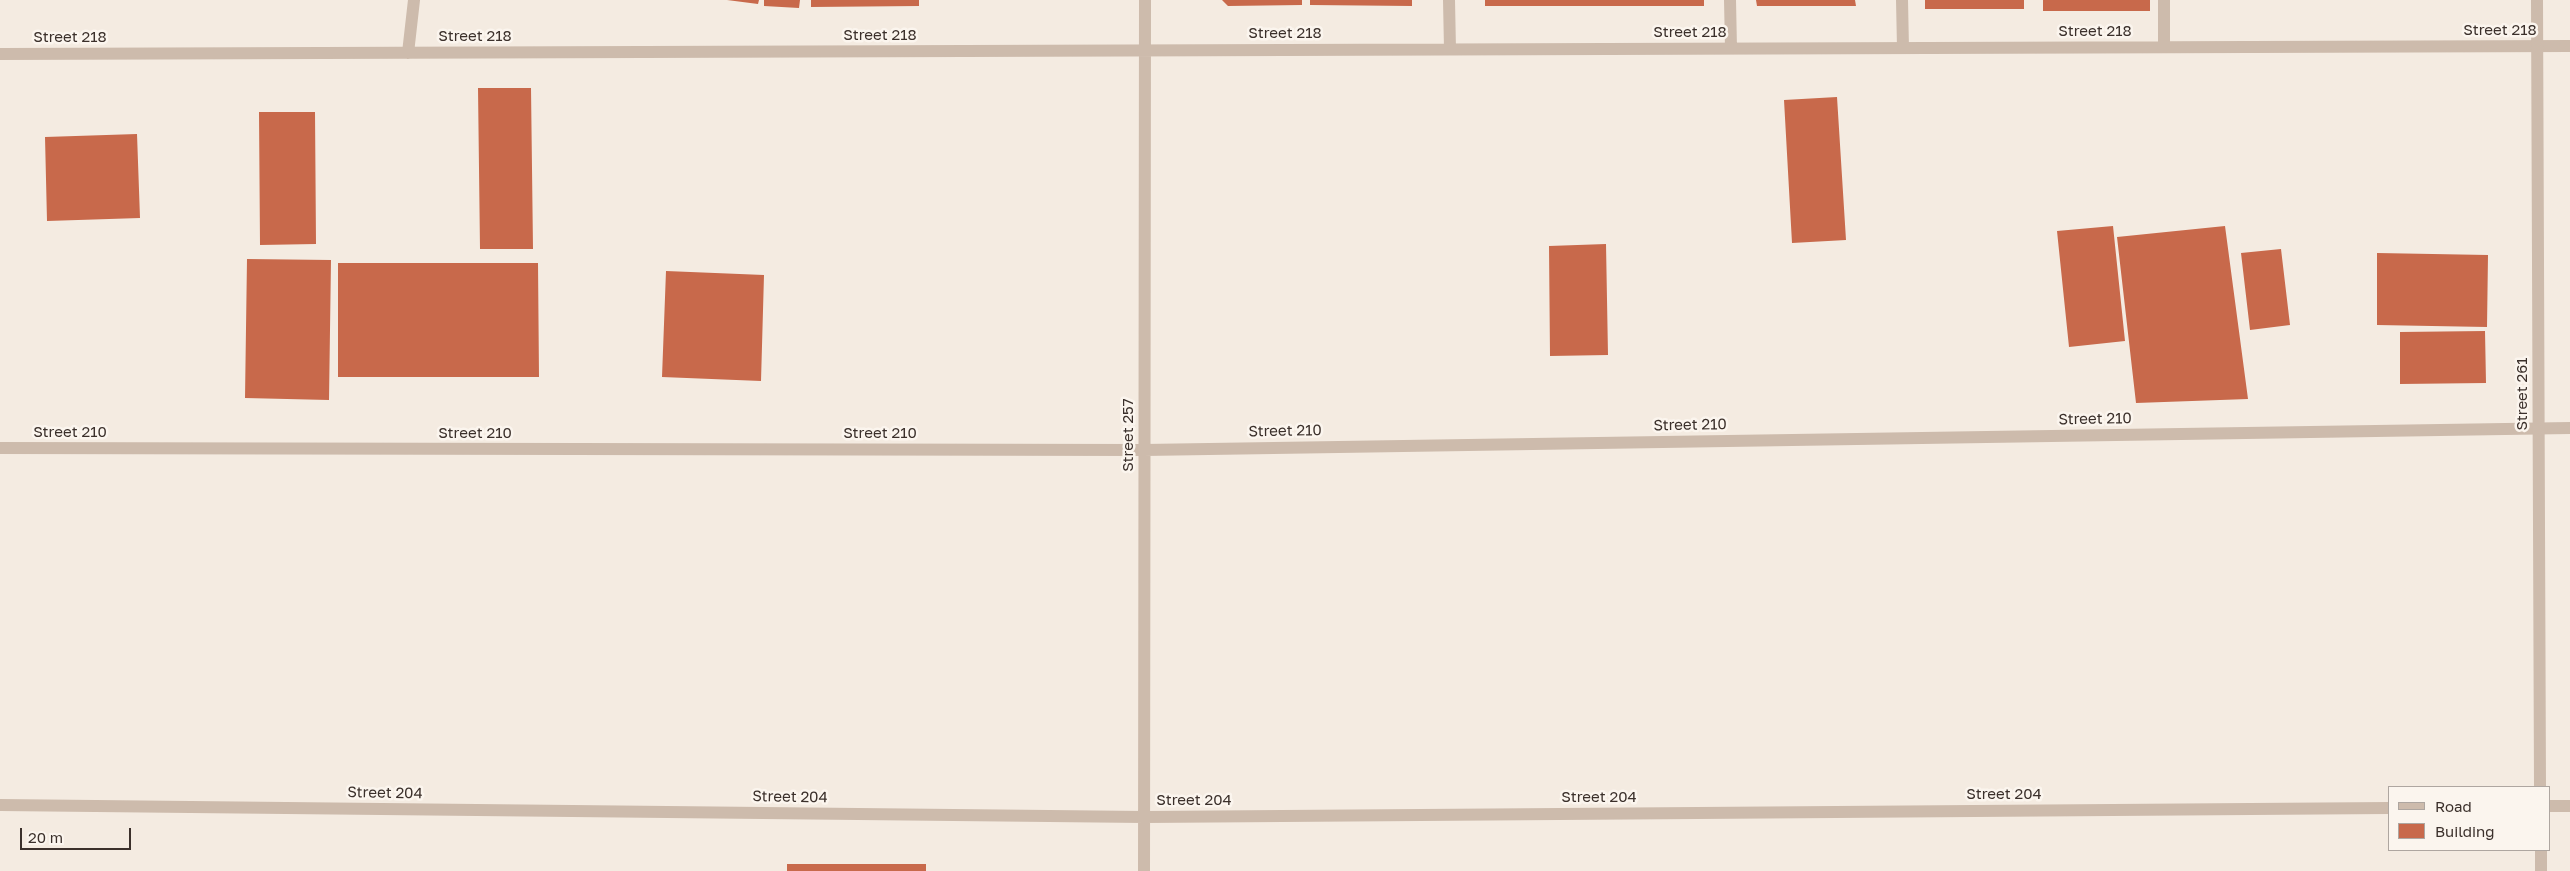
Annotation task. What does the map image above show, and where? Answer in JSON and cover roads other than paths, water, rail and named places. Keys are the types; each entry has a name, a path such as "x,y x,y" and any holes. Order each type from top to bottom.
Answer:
{"street":[{"path":"408,52 414,0"},
{"name":"Street 257","path":"1144,871 1145,0"},
{"path":"1450,0 1450,49"},
{"path":"1730,0 1731,48"},
{"path":"1902,0 1903,48"},
{"path":"2164,0 2164,47"},
{"name":"Street 261","path":"2537,0 2540,786"},
{"name":"Street 218","path":"0,54 2570,46"},
{"name":"Street 210","path":"0,448 1144,450 2570,428"},
{"name":"Street 204","path":"0,805 1144,817 2388,808"},
{"path":"2550,806 2570,806"},
{"path":"2541,851 2541,871"}]}
